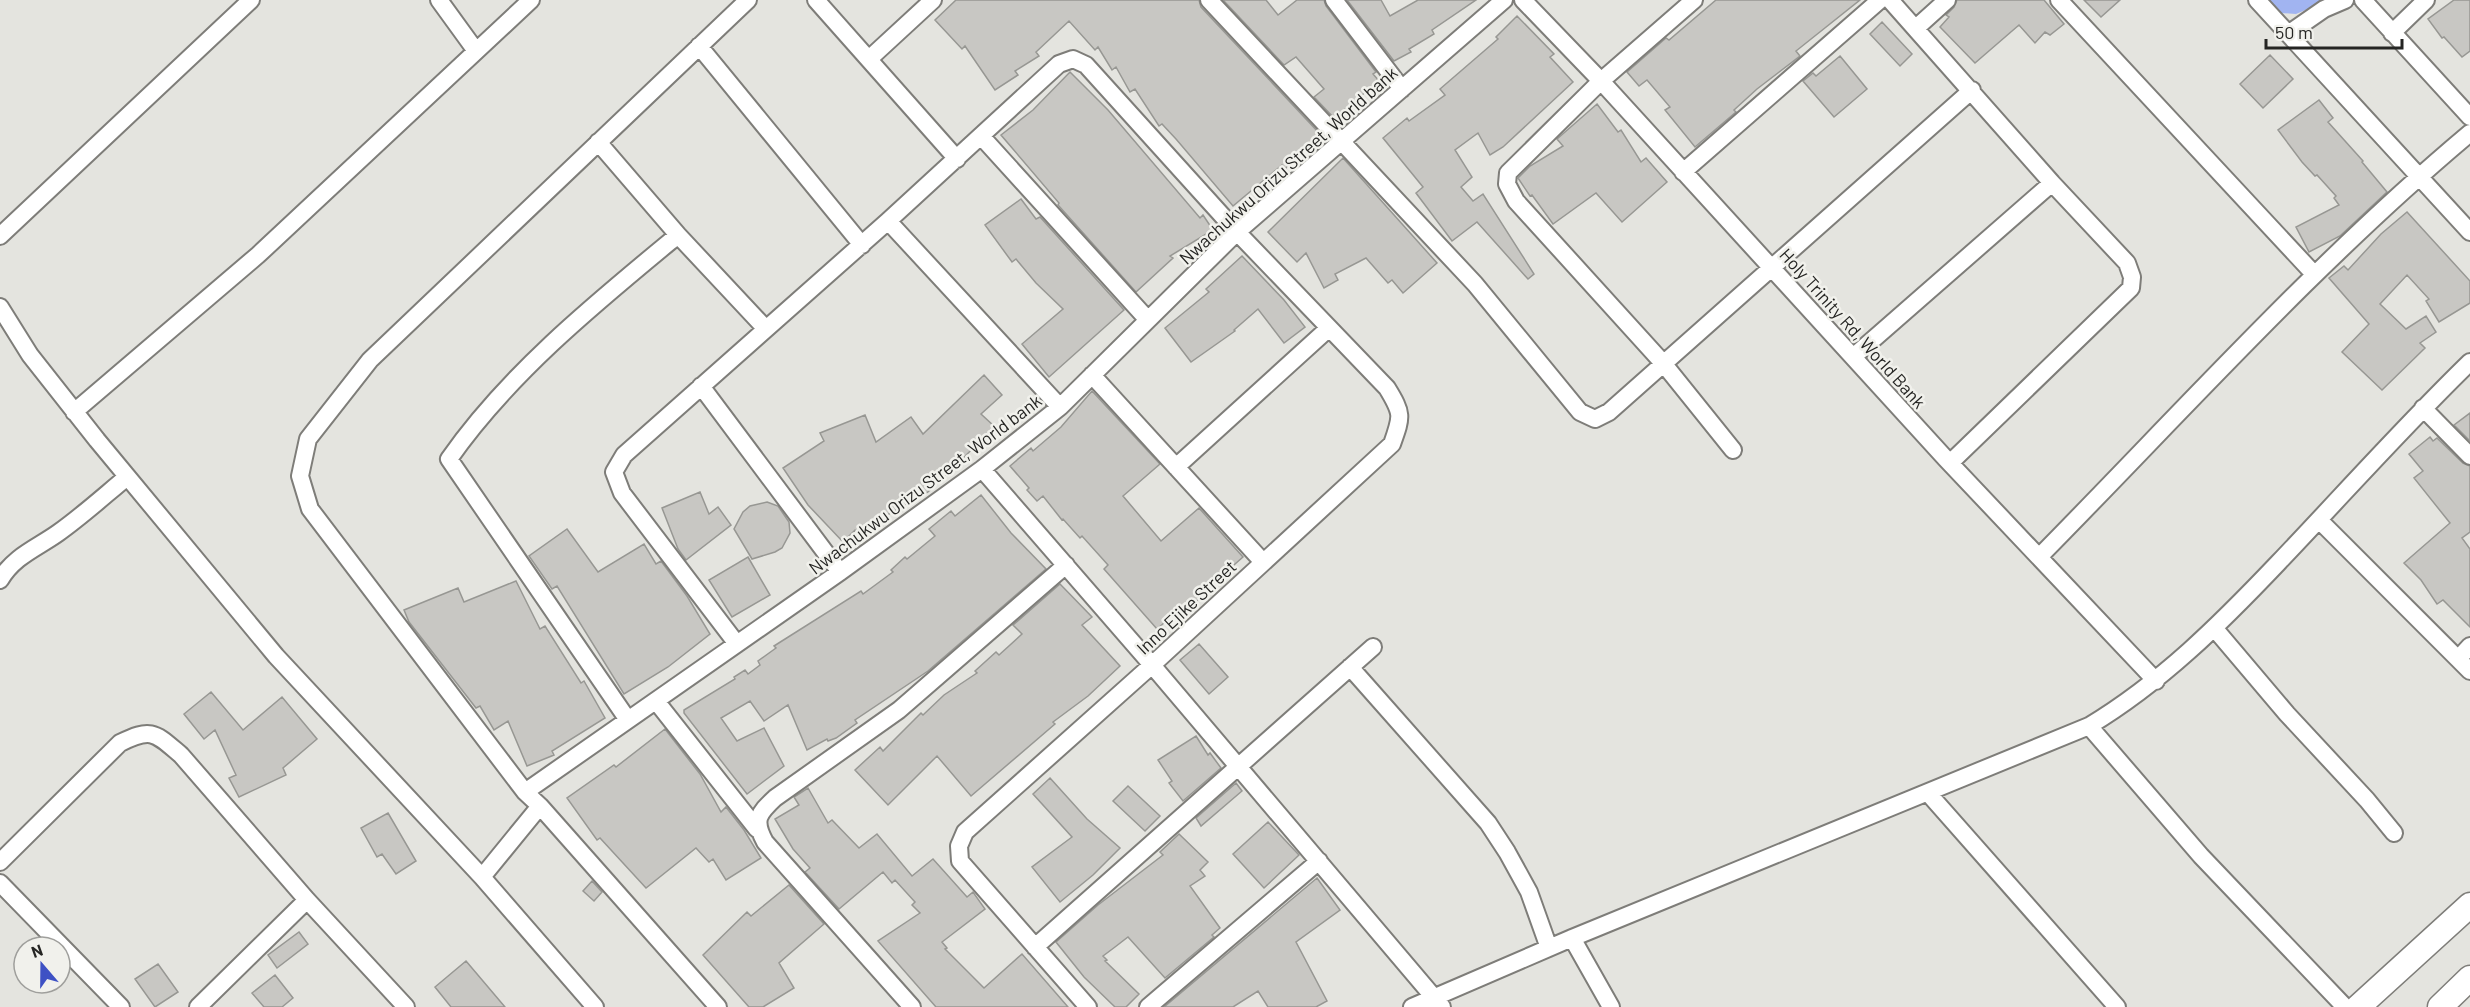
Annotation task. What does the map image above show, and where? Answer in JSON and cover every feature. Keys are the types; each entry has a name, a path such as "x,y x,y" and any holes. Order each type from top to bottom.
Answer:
{"main road":[{"path":"2358,1007 2470,905"},
{"path":"2440,1007 2467,987"}],"street":[{"path":"0,236 251,0"},
{"path":"439,0 476,51"},
{"path":"74,412 258,255 531,0"},
{"path":"718,1007 540,806 525,792 310,510 300,476 308,439 370,360 748,0"},
{"path":"816,0 957,159"},
{"path":"869,59 933,0"},
{"path":"1209,0 1475,284 1580,412 1595,418 1609,412 1972,90"},
{"path":"1335,0 1402,89"},
{"name":"Nwachukwu Orizu Street, World bank","path":"525,792 840,572 982,469 1060,407 1238,232 1504,0"},
{"name":"Holy Trinity Rd, World Bank","path":"1523,0 1601,81 1950,463 2156,681"},
{"path":"1694,0 1601,81 1508,173 1507,184 1516,201 1663,363 1733,450"},
{"path":"1683,172 1880,0"},
{"path":"1890,0 2052,183 2127,262 2132,277 2131,288 1950,463"},
{"path":"1916,28 1947,0"},
{"path":"2059,0 2314,274"},
{"path":"2257,0 2470,232"},
{"path":"2288,34 2324,9 2346,0"},
{"path":"2363,0 2470,117"},
{"path":"2392,33 2426,0"},
{"path":"699,46 862,245"},
{"name":"Inno Ejike Street","path":"737,644 622,493 614,472 624,455 862,245 1059,64 1073,59 1086,64 1238,232 1387,388 1396,403 1401,420 1392,444 1152,665 965,832 959,846 960,861 1088,1007"},
{"path":"2040,556 2314,274 2419,175 2470,133"},
{"path":"981,136 1148,320"},
{"path":"598,142 678,235 766,329"},
{"path":"1853,357 2052,183"},
{"path":"888,221 1060,407"},
{"path":"628,720 449,459 518,377 611,290 678,235"},
{"path":"0,307 30,355 74,412 276,656 482,878 595,1007"},
{"path":"1176,467 1329,328"},
{"path":"1412,1007 1438,1002 1572,938 2089,726 2117,709 2156,681 2215,629 2423,408 2470,362"},
{"path":"1092,375 1263,562"},
{"path":"702,386 840,572"},
{"path":"2423,408 2470,456"},
{"path":"982,469 1438,1002"},
{"path":"0,580 4,572 27,551 57,534 127,477"},
{"path":"2319,520 2464,665 2470,646"},
{"path":"758,829 759,813 775,798 899,710 1066,565"},
{"path":"2215,629 2287,714 2394,833"},
{"path":"1035,947 1373,647"},
{"path":"1350,667 1488,823 1529,892 1549,948"},
{"path":"656,701 758,829 765,842 912,1007"},
{"path":"2089,726 2201,856 2345,1007"},
{"path":"0,862 120,743 139,734 156,735 181,754 307,900 406,1007"},
{"path":"1928,793 2117,1007"},
{"path":"482,878 540,806"},
{"path":"1148,1007 1319,861"},
{"path":"0,883 121,1007"},
{"path":"198,1007 307,900"},
{"path":"1572,938 1611,1007"}],"shaded area":[{"path":"2269,0 2329,0 2296,14 2281,13"}],"building":[{"path":"956,0 1199,0 1201,7 1320,134 1285,169 1282,165 1233,206 1176,139 1162,124 1159,126 1135,89 1130,92 1116,67 1112,70 1098,47 1095,50 1069,21 1036,52 1039,56 1015,71 1018,75 995,90 965,46 962,49 935,20"},
{"path":"1223,0 1266,0 1278,15 1297,0 1324,0 1326,6 1376,72 1373,74 1379,81 1334,118 1314,97 1324,89 1296,57 1284,65"},
{"path":"1347,0 1381,0 1390,16 1418,0 1476,0 1432,30 1434,34 1409,49 1411,52 1394,61"},
{"path":"1716,0 1860,0 1796,51 1800,56 1757,89 1734,110 1736,112 1695,147 1665,110 1670,107 1647,80 1639,86 1627,72 1666,38 1669,40"},
{"path":"1957,0 2044,0 2064,24 2050,35 2045,32 2035,43 2019,25 1975,63 1940,27 1949,17 1946,15"},
{"path":"2084,0 2120,0 2101,17"},
{"path":"2454,0 2470,0 2470,51 2462,57 2444,37 2442,38 2428,19"},
{"path":"1517,16 1554,54 1550,57 1573,82 1503,147 1490,155 1478,133 1455,150 1472,177 1461,187 1473,201 1483,194 1534,274 1528,279 1477,222 1452,241 1416,193 1423,187 1383,138 1407,118 1409,121 1445,95 1440,89 1498,39 1496,37"},
{"path":"1882,22 1912,54 1900,66 1870,34"},
{"path":"2270,55 2293,79 2263,108 2240,84"},
{"path":"1840,56 1867,89 1834,117 1803,81 1813,73 1816,76"},
{"path":"1070,72 1108,110 1200,218 1203,215 1213,230 1170,256 1173,258 1136,292 1058,205 1059,203 1001,135 1033,110"},
{"path":"2319,100 2333,118 2328,122 2387,192 2340,236 2309,252 2296,227 2339,205 2334,198 2336,196 2302,162 2278,130"},
{"path":"1597,104 1618,132 1621,130 1641,162 1646,158 1667,182 1622,222 1596,193 1553,224 1518,178 1530,166 1563,146 1557,139"},
{"path":"1343,158 1437,263 1403,293 1392,280 1388,283 1366,258 1335,274 1338,280 1324,288 1306,253 1297,262 1268,232"},
{"path":"1021,199 1036,219 1040,217 1124,310 1049,377 1022,344 1063,309 1036,283 1016,259 1012,262 985,225"},
{"path":"2407,212 2470,281 2470,303 2439,322 2426,301 2429,299 2407,275 2380,304 2406,329 2426,316 2436,332 2420,343 2425,348 2382,390 2342,352 2369,324 2329,278 2344,266 2348,270 2381,234"},
{"path":"1242,256 1284,300 1305,327 1284,343 1258,309 1235,331 1191,362 1165,328 1209,292 1206,289"},
{"path":"984,375 1002,395 981,414 995,427 928,492 889,514 860,536 855,530 843,542 808,505 783,468 824,441 820,433 865,415 876,442 911,417 923,434"},
{"path":"1092,391 1160,464 1123,496 1161,541 1199,508 1243,557 1201,594 1203,596 1183,612 1180,609 1157,629 1104,569 1108,565 1082,536 1080,538 1062,520 1043,496 1037,501 1010,466 1031,448 1033,451 1061,427"},
{"path":"2470,413 2470,441 2454,425"},
{"path":"2430,437 2433,441 2437,438 2463,463 2470,466 2470,532 2462,538 2470,549 2470,627 2443,600 2437,604 2421,580 2404,563 2450,523 2414,478 2423,471 2409,454"},
{"path":"700,492 709,514 718,507 731,525 686,560 678,549 662,508"},
{"path":"981,495 1011,533 1046,569 928,671 855,720 857,723 836,738 828,741 827,739 807,750 788,705 764,721 750,701 721,718 737,741 764,728 784,766 747,794 684,713 684,710 735,679 734,677 745,670 748,674 760,665 758,661 776,648 774,646 861,591 863,594 893,572 891,570 905,557 907,559 935,536 929,529 951,511 955,516"},
{"path":"767,502 778,506 789,522 790,533 782,548 752,559 734,529 743,512 750,506"},
{"path":"567,529 598,572 644,544 656,564 661,561 687,596 710,634 668,667 624,694 557,586 552,589 529,556"},
{"path":"748,557 770,595 732,617 709,580"},
{"path":"516,581 540,629 545,626 581,683 584,681 605,718 552,751 554,755 527,766 508,721 494,730 480,706 476,708 409,622 404,610 458,588 464,602"},
{"path":"1060,584 1092,617 1082,625 1120,666 1088,696 1053,722 1055,724 971,796 937,756 888,805 855,770 880,747 883,751 921,713 923,715 944,695 977,673 975,671 996,652 999,655 1022,634 1013,625"},
{"path":"1199,644 1228,677 1209,694 1180,660"},
{"path":"211,692 243,730 282,697 317,739 283,768 286,775 239,797 229,778 236,775 215,730 204,739 184,714"},
{"path":"665,729 700,774 721,812 726,807 744,830 761,858 726,880 713,859 709,862 696,848 646,888 600,838 597,840 567,798 614,765 616,767"},
{"path":"1196,736 1208,755 1210,753 1221,768 1183,801 1169,783 1172,781 1158,760"},
{"path":"1050,778 1087,819 1120,848 1093,875 1060,902 1032,867 1072,837 1033,794"},
{"path":"1236,783 1242,791 1201,826 1196,818"},
{"path":"1128,786 1160,816 1145,831 1113,801"},
{"path":"808,788 828,823 832,820 859,848 877,834 912,876 933,859 967,897 973,892 985,909 942,942 947,948 945,949 984,988 1022,954 1068,1007 936,1007 878,941 920,913 912,905 915,902 895,880 892,883 883,872 839,909 805,872 810,868 793,849 775,819 799,805 794,797"},
{"path":"388,813 416,861 396,874 382,854 377,857 361,828"},
{"path":"1268,822 1299,855 1264,888 1233,854"},
{"path":"1179,834 1208,862 1200,870 1205,876 1190,886 1220,928 1212,935 1214,937 1165,978 1128,937 1103,956 1107,960 1105,961 1139,994 1126,1007 1115,1007 1084,977 1056,942 1098,905 1163,855 1160,852"},
{"path":"1317,878 1340,910 1296,942 1327,1001 1316,1007 1268,1007 1258,991 1233,1007 1164,1007"},
{"path":"592,881 602,892 594,901 583,891"},
{"path":"789,885 824,924 779,963 794,988 763,1007 749,1007 703,955 747,912 751,916"},
{"path":"299,932 308,944 277,968 268,955"},
{"path":"466,961 505,1007 451,1007 435,987"},
{"path":"158,964 178,992 155,1007 135,979"},
{"path":"275,975 293,998 282,1007 264,1007 252,993"}]}
